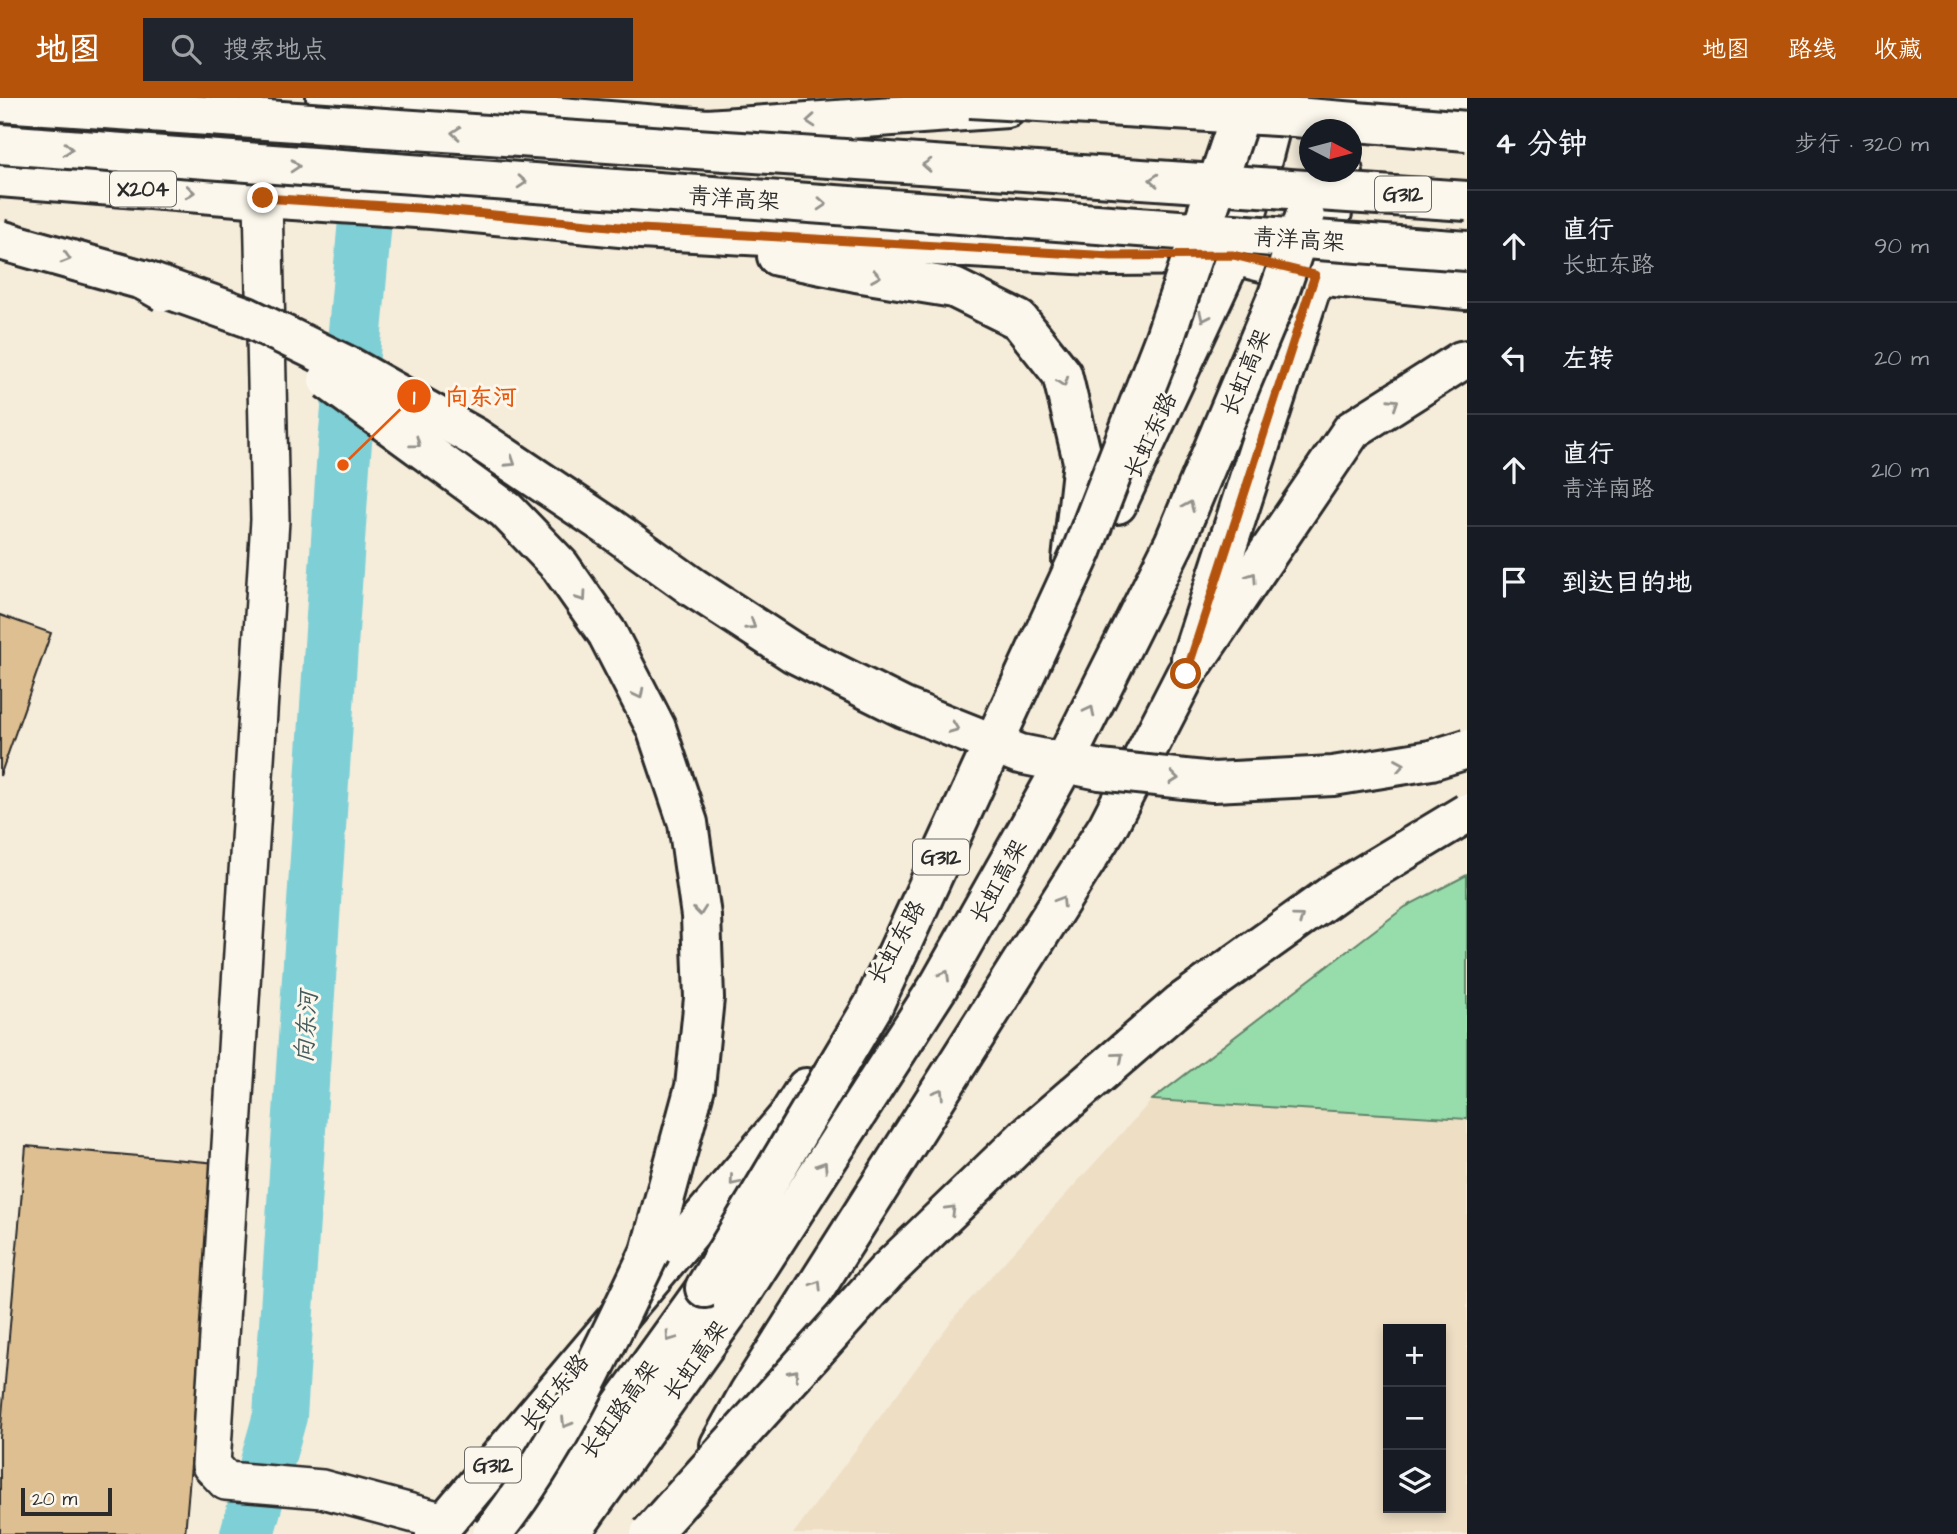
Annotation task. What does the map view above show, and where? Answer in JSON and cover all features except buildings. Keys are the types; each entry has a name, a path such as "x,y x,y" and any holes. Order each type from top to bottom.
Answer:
{"main road":[{"path":"326,98 471,100 707,128 972,109 1202,99 1355,109 1467,104"},
{"path":"970,98 1274,103 1467,131"},
{"path":"1128,98 1274,103 1467,123"},
{"path":"1164,340 1207,186 1237,98"},
{"name":"青洋高架","path":"0,102 1467,199"},
{"name":"长虹东路","path":"440,1528 787,1118 887,962 1066,615 1233,255 1255,187 1274,103"},
{"name":"长虹高架","path":"708,1285 873,1006 1082,551 1164,340 1274,103"},
{"name":"青洋高架","path":"0,144 1467,254"},
{"name":"X204","path":"0,177 432,209 641,229 1111,256 1233,255 1319,262 1467,254"},
{"name":"G312","path":"1255,187 1299,181"},
{"name":"G312","path":"1362,181 1467,199"},
{"name":"长虹高架","path":"569,1534 733,1306 947,972 1057,777 1174,543 1278,295 1331,182"},
{"path":"1186,674 1319,262 1333,182"},
{"path":"641,229 856,272 954,288 1019,320 1062,374 1083,461 1066,615"},
{"path":"0,240 143,280 247,317 348,366 475,438 794,653 904,708 1020,754 1100,770 1213,782 1333,776 1430,760 1467,749"},
{"path":"1319,262 1467,290"},
{"path":"1319,262 1467,303"},
{"path":"143,280 337,385 506,510 560,566 607,633 656,728 688,823 701,916 704,998 695,1087 650,1252 577,1404 518,1501 492,1534"},
{"path":"671,1534 749,1393 1108,826 1186,674 1352,430 1451,367 1467,360"},
{"path":"650,1534 886,1272 1027,1136 1180,1004 1339,890 1467,813"},
{"name":"长虹路高架","path":"525,1534 561,1489 708,1285"}],"street":[{"path":"275,199 270,520 211,1465 226,1481 322,1489 440,1528"}],"shaded area":[{"path":"1152,1100 1467,1119 1467,1534 793,1534 956,1315"}],"green space":[{"path":"1467,875 1467,1119 1152,1100 1405,907"}],"waterway":[{"name":"向东河","path":"247,1534 280,1416 343,465 376,98"}],"place":[{"name":"向东河","path":"343,465"}],"route":[{"path":"263,198 432,209 641,229 1111,256 1233,255 1315,275 1186,674"}]}
